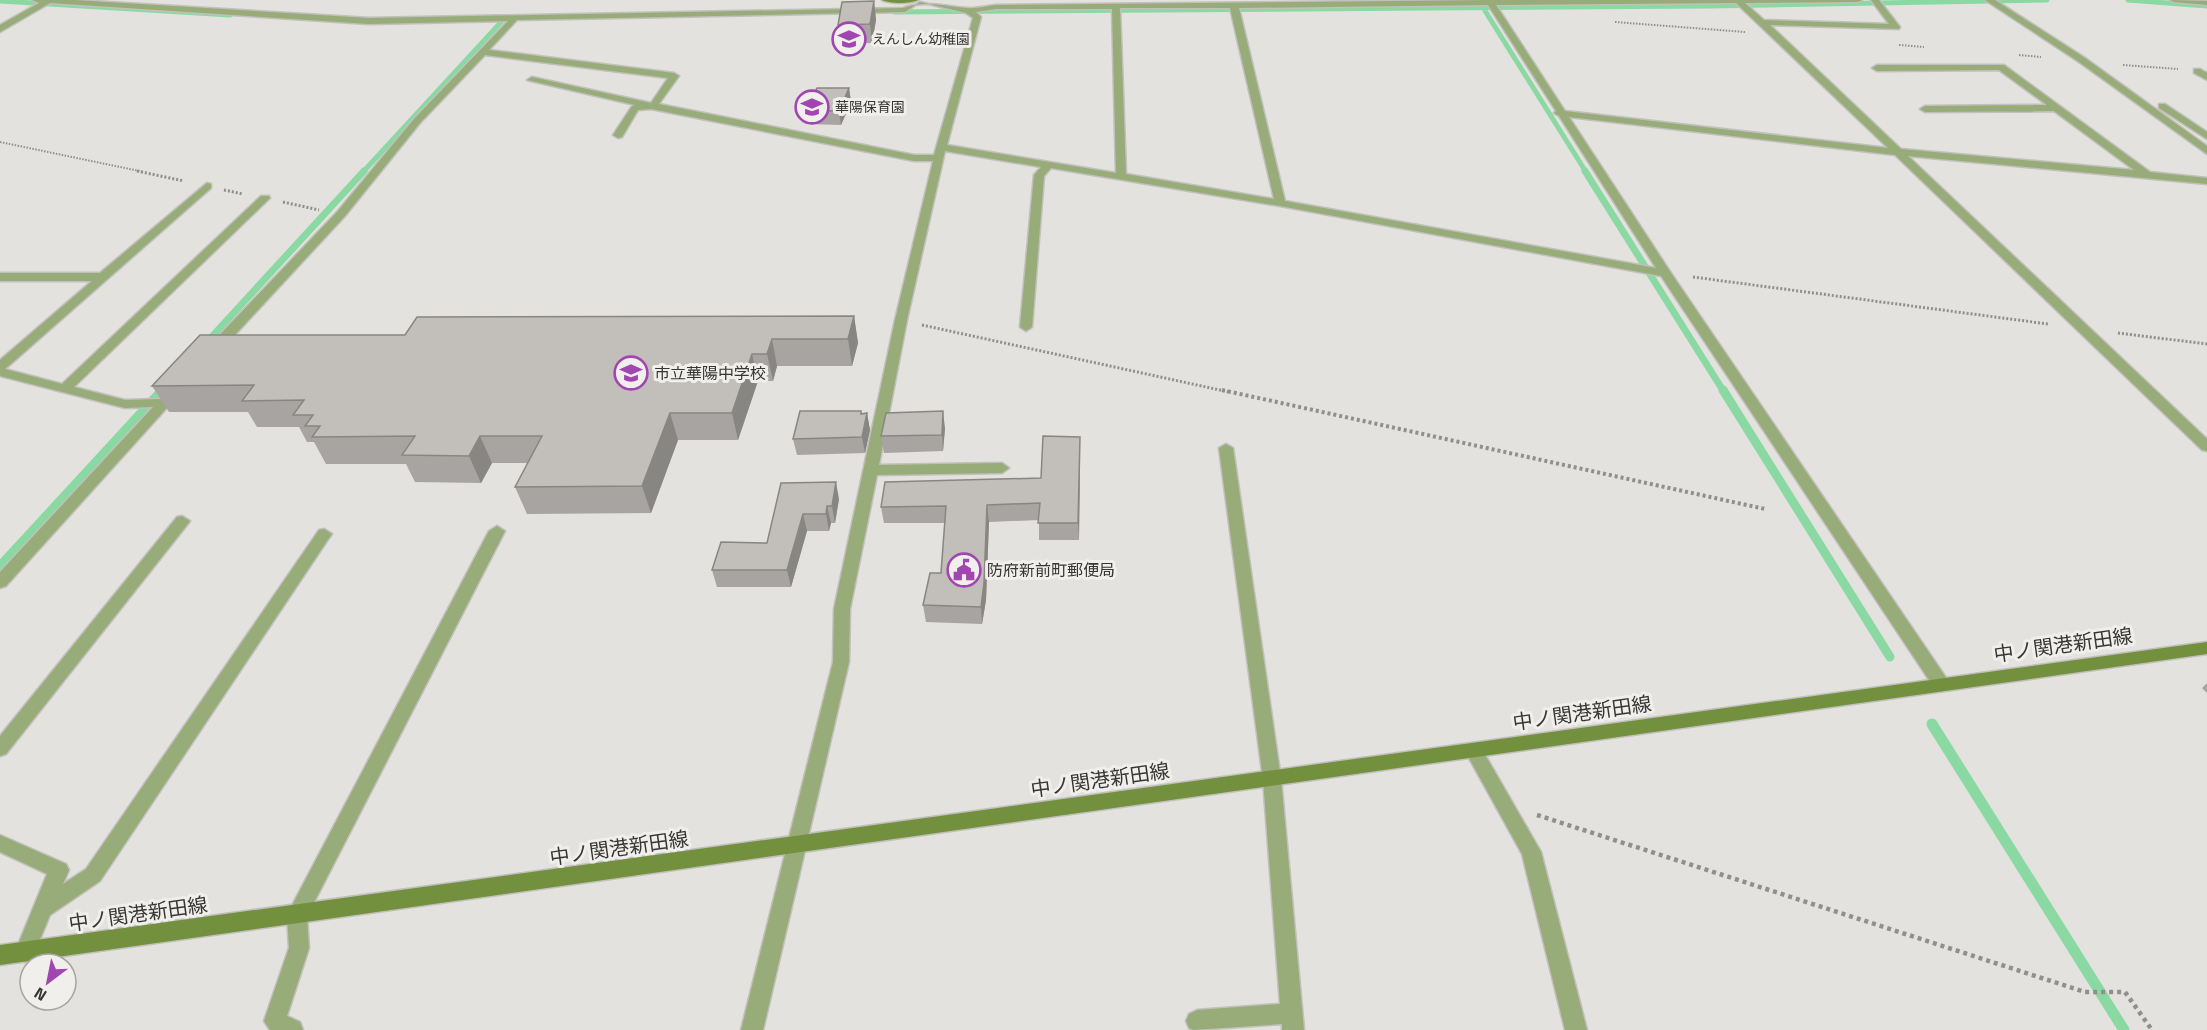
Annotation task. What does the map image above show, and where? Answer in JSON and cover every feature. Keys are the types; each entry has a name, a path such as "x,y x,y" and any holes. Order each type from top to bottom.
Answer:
{"main road":[{"path":"886,0 914,0"},
{"name":"中ノ関港新田線","path":"26,952 2207,648"},
{"name":"中ノ関港新田線","path":"0,956 18,953"}],"street":[{"path":"36,0 369,21 890,10 904,9 920,0 969,11 996,8 1116,6 1858,0"},
{"path":"1762,22 1896,27 1875,0"},
{"path":"1989,0 2082,60 2207,150"},
{"path":"2174,0 2207,3"},
{"path":"0,29 48,1"},
{"path":"1490,2 1665,273 1941,684"},
{"path":"1739,2 2207,447"},
{"path":"1234,5 1280,203"},
{"path":"1116,6 1121,176"},
{"path":"752,1030 841,662 842,609 901,320 940,153 977,17 969,11"},
{"path":"205,360 341,214 417,122 516,17"},
{"path":"484,52 674,76"},
{"path":"2099,63 2207,136"},
{"path":"618,135 635,108 653,106 682,65"},
{"path":"1877,68 2001,67 2147,175"},
{"path":"2202,71 2207,77"},
{"path":"532,80 914,158 940,153 1049,164 1280,203 1665,273"},
{"path":"1925,109 2056,108"},
{"path":"1559,112 1897,152 1971,157 2207,181"},
{"path":"1026,327 1039,175 1049,164"},
{"path":"0,367 207,186"},
{"path":"65,388 265,198"},
{"path":"0,277 103,277"},
{"path":"0,372 125,404 165,403"},
{"path":"0,582 189,377"},
{"path":"1197,1021 1292,1022 1272,779 1226,448"},
{"path":"871,470 1002,468"},
{"path":"0,749 182,521"},
{"path":"292,1030 274,1021 299,948 297,915 497,531"},
{"path":"42,909 93,875 324,534"},
{"path":"1474,751 1509,809 1531,852 1576,1030"},
{"path":"0,843 59,870 26,952"}],"path":[{"path":"2099,63 2202,71"},
{"path":"0,142 341,214"},
{"path":"1665,273 2207,344"},
{"path":"901,320 1765,509"},
{"path":"1509,809 1557,821 2085,992 2125,992 2152,1030"}],"building":[{"path":"874,1 870,24 838,25 842,2"},
{"path":"817,88 849,88 839,111 806,110"},
{"path":"854,316 848,339 772,339 767,354 752,354 732,413 670,413 642,486 515,487 542,436 480,436 469,456 402,455 415,436 312,437 320,426 305,426 313,415 293,415 304,400 242,401 254,385 152,386 200,335 405,335 417,317"},
{"path":"800,411 861,411 861,414 867,413 862,437 793,439"},
{"path":"943,411 942,435 881,436 886,413"},
{"path":"1043,436 1080,437 1078,523 1038,523 1040,503 987,505 981,607 923,605 930,573 941,573 946,506 881,507 885,482 1041,478"},
{"path":"836,482 832,506 827,506 826,514 803,514 787,570 712,570 721,542 767,543 781,483"}],"waterway":[{"path":"1483,8 2047,0"},
{"path":"2128,0 2207,6"},
{"path":"0,1 230,15"},
{"path":"894,12 1483,8"},
{"path":"1483,8 1586,172"},
{"path":"363,172 503,20"},
{"path":"206,343 364,171"},
{"path":"1585,171 1724,392"},
{"path":"161,392 166,386"},
{"path":"0,566 162,390"},
{"path":"1723,390 1890,657"},
{"path":"1932,724 2124,1030"}],"place":[{"name":"えんしん幼稚園","path":"849,39"},
{"name":"華陽保育園","path":"812,107"},
{"name":"市立華陽中学校","path":"631,373"},
{"name":"防府新前町郵便局","path":"964,570"}]}
